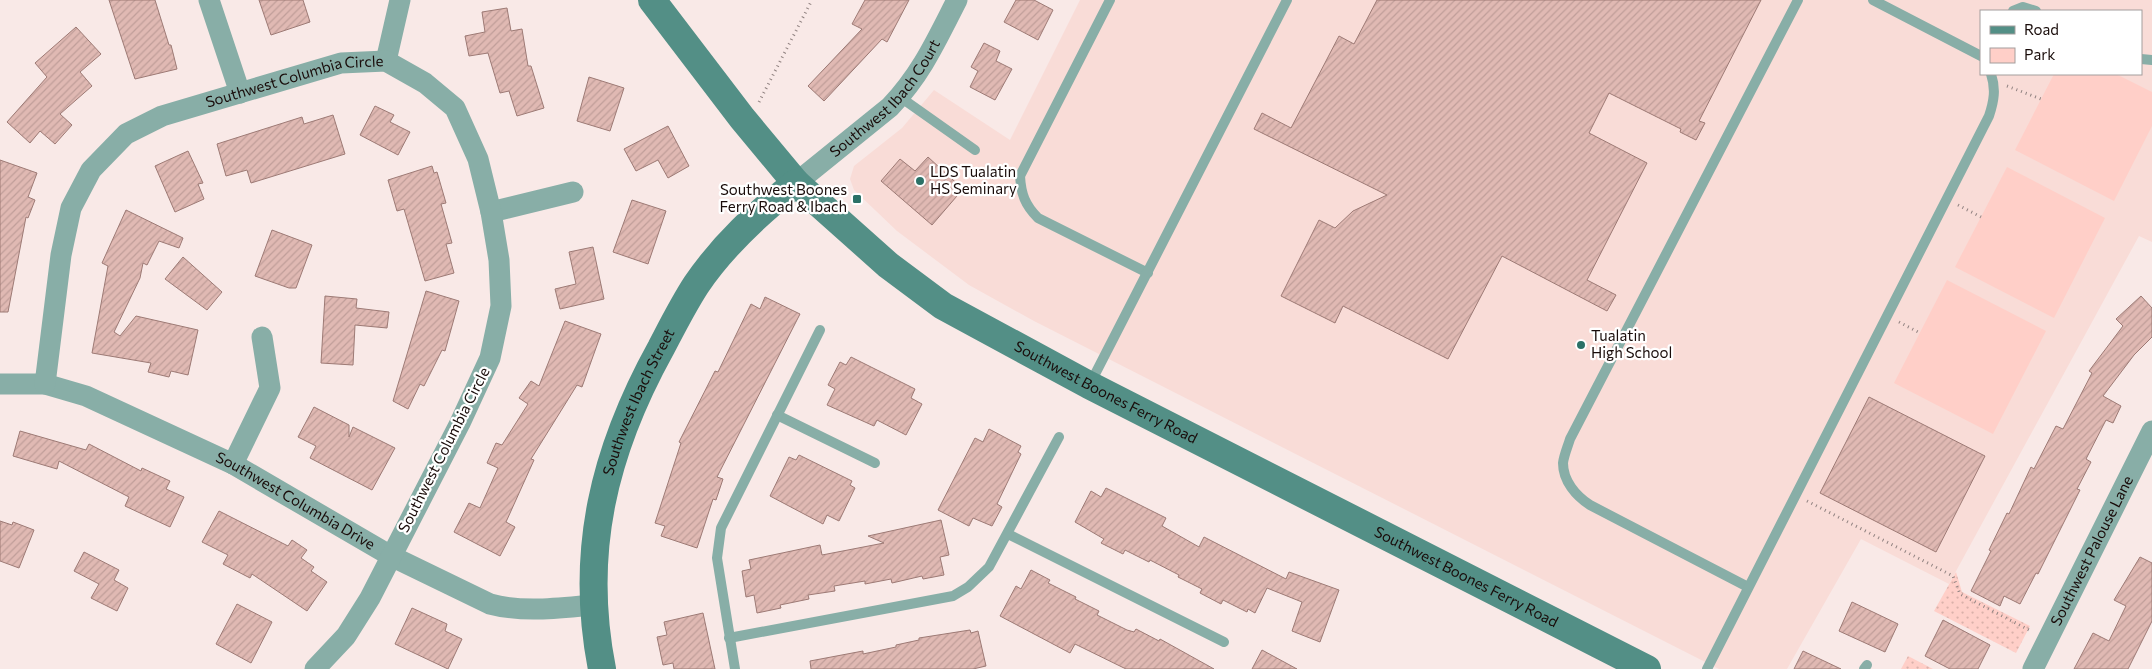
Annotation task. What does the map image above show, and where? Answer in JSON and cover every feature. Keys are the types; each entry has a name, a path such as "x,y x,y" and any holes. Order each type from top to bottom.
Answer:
{"main road":[{"name":"Southwest Boones Ferry Road","path":"652,0 742,118 796,183 882,260 944,306 1089,386 1647,669"},
{"name":"Southwest Ibach Street","path":"602,669 593,605 594,560 602,498 613,453 636,392 695,287 710,266 763,208 796,183"}],"street":[{"path":"209,0 240,94"},
{"path":"386,61 400,0"},
{"name":"Southwest Ibach Court","path":"796,183 900,97 926,62 956,0"},
{"name":"Southwest Columbia Circle","path":"45,384 61,255 71,208 90,170 126,134 162,116 341,63 386,61 425,83 455,108 478,159 492,212 499,260 501,306 490,358 460,423 370,598 346,636 315,669"},
{"path":"492,212 573,192"},
{"path":"233,464 270,388 262,337"},
{"name":"Southwest Columbia Drive","path":"0,384 45,384 86,396 233,464 391,556 490,604 506,608 534,610 593,605"},
{"name":"Southwest Palouse Lane","path":"2033,669 2152,431"}],"lane":[{"path":"1110,0 1020,176 1021,193 1028,208 1038,218 1148,274"},
{"path":"1089,386 1287,0"},
{"path":"1748,587 1576,496 1568,482 1563,463 1570,440 1798,0"},
{"path":"1873,0 1980,55"},
{"path":"2016,10 2023,7 2033,10"},
{"path":"1706,669 1989,116 1994,99 1994,84 1990,75"},
{"path":"900,97 975,150"},
{"path":"734,669 717,558 721,528 820,330"},
{"path":"777,415 875,463"},
{"path":"729,638 953,596 981,577 1008,534 1059,436"},
{"path":"1008,534 1224,642"}],"path":[{"path":"742,118 762,99 812,0"},
{"path":"1994,84 2022,91 2040,99"},
{"path":"1947,199 1981,217"},
{"path":"1887,316 1920,333"},
{"path":"1795,495 1953,576 1960,594 2048,639"}],"shaded area":[{"name":"Tualatin High School","path":"1080,0 2152,0 2152,242 2139,236 1949,584 1861,539 1787,669 1719,669 1034,321 969,285 897,231 854,190 850,179 854,166 902,128 934,90 1010,140"}],"green space":[{"path":"2053,75 2118,75 2152,92 2152,126 2114,201 2015,150"},
{"path":"2007,167 2105,218 2054,318 1955,267"},
{"path":"1947,280 2046,331 1993,434 1894,383"},
{"path":"1956,572 1962,592 2030,626 2016,653 1934,611"},
{"path":"1908,656 1933,669 1901,669"}],"building":[{"path":"109,0 155,0 169,45 171,45 177,69 135,79"},
{"path":"259,0 303,0 310,22 271,35"},
{"path":"865,0 909,0 887,42 882,39 824,101 808,86 862,29 852,24"},
{"path":"1016,0 1034,0 1053,10 1038,40 1004,22"},
{"path":"1377,0 1761,0 1699,121 1705,123 1696,140 1680,132 1681,129 1609,93 1589,133 1647,163 1587,280 1616,295 1607,311 1502,256 1448,359 1343,306 1335,323 1281,296 1319,220 1335,228 1353,211 1387,195 1254,129 1262,113 1291,128 1339,36 1354,44"},
{"path":"507,8 511,31 522,29 528,66 531,66 544,108 517,116 509,91 500,93 488,53 469,56 465,36 485,32 482,12"},
{"path":"76,27 101,54 80,72 92,86 60,114 72,125 55,144 40,131 30,143 7,122 47,77 35,63"},
{"path":"984,43 1000,51 996,61 1012,69 995,100 970,87 978,71 971,67"},
{"path":"589,77 624,88 610,131 577,121"},
{"path":"375,106 394,115 390,122 410,132 398,155 360,135"},
{"path":"333,115 345,154 251,183 247,170 226,176 217,144 302,117 304,124"},
{"path":"668,126 689,166 668,178 658,160 636,171 624,149"},
{"path":"188,151 203,183 198,184 204,199 175,212 155,166"},
{"path":"928,157 963,189 932,225 881,181 900,159 915,171"},
{"path":"0,160 37,173 28,197 35,200 28,218 26,217 8,312 0,312"},
{"path":"432,166 434,173 437,172 446,203 441,204 452,243 446,244 454,273 425,281 404,209 397,211 388,180"},
{"path":"632,200 666,211 648,264 613,252"},
{"path":"126,210 183,238 179,248 159,241 147,265 143,263 140,278 114,332 120,336 136,316 198,330 188,375 171,371 169,377 148,372 151,363 92,353 108,266 102,263"},
{"path":"272,230 312,245 296,288 289,288 255,276"},
{"path":"593,247 604,299 560,309 555,289 576,284 569,252"},
{"path":"183,257 222,292 207,310 165,279"},
{"path":"426,291 459,301 445,351 442,350 424,386 420,384 408,409 393,401"},
{"path":"325,296 357,299 356,308 389,312 387,328 355,325 353,365 321,363"},
{"path":"2141,296 2152,308 2152,337 2134,355 2103,396 2121,406 2113,423 2106,420 2086,459 2091,462 2077,489 2080,490 2038,574 2036,573 2020,604 2004,596 2000,606 1971,591 1991,551 1989,550 2007,513 2009,514 2031,467 2034,469 2056,426 2063,429 2092,373 2089,371 2123,326 2116,319"},
{"path":"765,297 800,314 717,477 723,479 716,500 713,499 697,548 661,536 665,526 655,523 681,443 679,442 715,371 718,372 751,304 760,309"},
{"path":"565,321 601,334 582,387 577,385 531,459 534,460 506,522 515,527 500,556 454,532 469,503 480,508 498,468 487,463 496,443 502,445 528,404 519,398 531,381 539,386"},
{"path":"851,357 915,389 911,398 922,404 906,435 877,420 874,426 827,405 835,389 828,385 840,362 846,365"},
{"path":"1869,397 1985,456 1936,552 1820,493"},
{"path":"314,407 349,425 349,437 353,427 395,448 372,490 310,458 316,446 298,437"},
{"path":"989,429 1021,446 1018,452 1021,454 997,504 1002,507 992,526 973,518 969,526 938,510 975,438 983,442"},
{"path":"20,431 86,450 89,444 141,471 142,468 170,481 166,489 184,497 170,527 125,506 129,497 59,461 57,469 13,456"},
{"path":"799,455 852,481 850,485 855,488 839,521 827,515 823,524 770,496 789,457 796,460"},
{"path":"1106,488 1166,518 1162,526 1199,547 1204,537 1286,579 1289,572 1339,590 1320,642 1292,631 1302,602 1267,588 1255,613 1248,609 1247,612 1223,600 1221,604 1200,593 1202,589 1150,560 1149,562 1125,550 1123,554 1101,543 1104,539 1075,522 1091,491 1101,497"},
{"path":"219,511 288,546 292,540 307,550 301,558 314,567 311,571 327,582 307,611 252,574 250,578 223,564 228,555 202,542"},
{"path":"941,520 949,555 940,557 944,575 923,579 922,576 892,583 891,579 865,584 865,581 834,586 835,591 808,595 809,599 780,605 781,608 757,613 754,595 746,597 742,571 751,569 749,560 820,545 822,555 884,543 868,536"},
{"path":"0,521 12,525 13,522 34,530 19,568 0,561"},
{"path":"84,552 119,570 114,580 128,588 117,611 91,598 99,584 74,571"},
{"path":"2140,557 2152,563 2152,621 2128,669 2074,669 2093,633 2109,641 2126,606 2114,600"},
{"path":"1031,570 1050,580 1048,583 1099,611 1097,615 1127,630 1134,632 1136,629 1159,641 1160,639 1214,669 1126,669 1075,644 1070,653 1000,616 1016,586 1021,589"},
{"path":"1852,602 1898,624 1885,652 1839,631"},
{"path":"237,604 272,622 251,663 216,644"},
{"path":"412,608 447,624 445,631 462,639 448,669 395,644"},
{"path":"703,613 715,669 674,669 673,663 663,665 657,637 667,635 664,622"},
{"path":"1943,620 1990,645 1978,669 1950,669 1925,656"},
{"path":"970,630 971,633 978,631 986,666 973,669 811,669 810,661 863,651 863,654 896,647 896,645 919,640 919,638"},
{"path":"1262,650 1297,669 1252,669"},
{"path":"1803,651 1841,669 1794,669"}],"place":[{"name":"LDS Tualatin HS Seminary","path":"920,181"},
{"name":"Southwest Boones Ferry Road & Ibach","path":"857,199"},
{"name":"Tualatin High School","path":"1581,345"}]}
